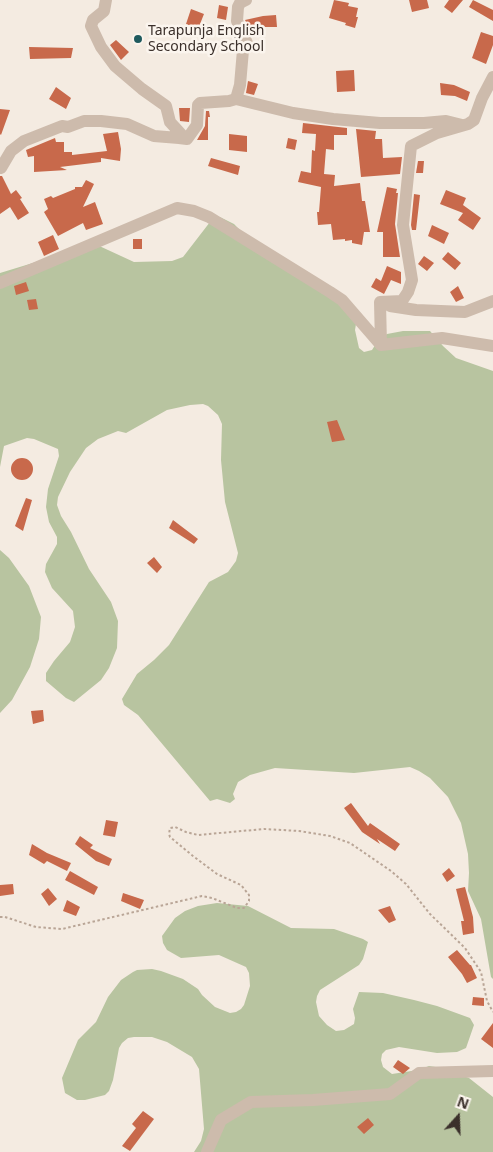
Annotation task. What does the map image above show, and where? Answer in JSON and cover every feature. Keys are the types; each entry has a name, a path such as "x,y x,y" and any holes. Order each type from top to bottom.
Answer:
{"street":[{"path":"106,0 104,11 93,20 91,26 101,47 115,66 166,106 170,122 181,134 179,138"},
{"path":"236,99 240,85 243,50 247,43 237,21 238,8 240,3 246,0"},
{"path":"380,302 402,301 408,292 412,280 403,225 411,146 438,133 464,126 474,120 482,98 493,77"},
{"path":"0,164 1,168 11,151 24,141 62,126 68,127 84,121 127,124 154,136 187,139 197,125 198,105 200,103 236,99 293,113 332,119 380,123 446,121 464,126"},
{"path":"0,283 177,208 194,211 209,217 342,300 382,345"},
{"path":"380,302 388,306 416,310 465,312 493,301"},
{"path":"380,302 382,345"},
{"path":"382,345 442,338 493,346"},
{"path":"207,1152 221,1120 251,1102 313,1100 390,1094 419,1073 493,1071"}],"path":[{"path":"0,917 36,927 62,929 202,896 237,908 244,908 249,901 249,894 241,885 217,874 170,838 170,828 175,827 198,835 264,829 299,831 330,836 350,843 391,870 406,884 430,914 465,948 481,972 487,1001 493,1012"}],"green space":[{"path":"220,217 234,224 241,231 335,290 356,324 355,330 359,348 364,352 372,350 379,339 387,334 403,331 430,331 456,358 493,371 493,979 491,977 481,919 468,891 468,854 461,823 448,797 430,778 410,767 354,773 275,768 250,775 238,782 233,794 235,799 230,803 217,799 210,801 138,715 124,705 122,699 137,674 169,645 209,582 228,572 236,561 238,553 225,502 221,460 222,424 218,415 208,406 203,404 190,405 167,410 126,433 118,431 98,439 86,448 70,472 58,497 57,505 89,569 111,602 118,621 117,648 109,668 101,680 74,702 66,698 46,681 46,673 70,642 75,627 73,611 52,588 45,572 46,564 57,544 57,537 49,522 46,507 48,489 59,456 58,449 27,438 4,446 0,467 0,273 95,244 134,262 172,261 183,257 210,222"},
{"path":"0,550 9,558 29,586 41,617 39,639 30,667 12,700 0,713"},
{"path":"217,903 248,906 291,928 334,929 368,942 363,959 359,965 320,990 317,996 316,1002 319,1016 336,1031 344,1030 354,1024 353,1009 359,992 383,993 414,1000 470,1018 474,1025 466,1048 457,1052 437,1053 399,1047 386,1050 382,1054 381,1060 383,1067 392,1074 418,1070 429,1066 443,1068 469,1078 493,1097 493,1152 194,1152 201,1141 204,1129 199,1069 192,1057 167,1042 152,1037 128,1038 122,1043 119,1048 113,1080 109,1091 105,1095 77,1100 65,1093 62,1078 78,1040 96,1022 108,997 121,980 137,970 152,969 183,979 198,989 215,1007 230,1013 241,1009 250,986 249,973 246,967 219,955 181,958 167,950 163,943 162,936 175,918 185,911 198,906"}],"building":[{"path":"334,0 349,3 348,6 358,8 355,28 329,18"},
{"path":"409,0 427,0 429,8 412,12"},
{"path":"449,0 463,0 452,13 444,7"},
{"path":"473,0 493,10 493,21 469,7"},
{"path":"219,5 228,7 226,20 217,18"},
{"path":"191,9 204,14 198,29 186,24"},
{"path":"276,15 277,27 256,27 250,30 245,20 263,16"},
{"path":"481,32 493,36 493,45 486,64 472,58"},
{"path":"116,40 129,52 121,60 110,45"},
{"path":"29,47 73,48 71,58 30,59"},
{"path":"354,70 355,91 337,92 336,71"},
{"path":"248,81 258,84 254,95 246,93"},
{"path":"440,83 454,85 470,92 467,101 455,96 441,95"},
{"path":"56,87 71,98 66,109 49,99"},
{"path":"179,108 190,108 189,122 180,121"},
{"path":"0,109 10,110 1,135 0,134"},
{"path":"206,111 209,111 210,117 208,117 208,140 197,140 205,126"},
{"path":"303,123 347,128 347,135 334,135 334,150 326,149 324,174 335,175 334,186 360,183 362,201 365,201 370,232 364,232 362,245 352,243 352,240 333,240 331,224 318,225 317,212 319,212 321,187 298,182 301,171 311,173 312,150 315,151 316,134 302,133"},
{"path":"356,129 376,131 375,139 382,139 383,158 402,157 400,174 361,177"},
{"path":"118,132 121,149 120,161 101,158 101,162 60,167 67,170 34,172 34,156 28,157 26,150 55,138 56,142 64,142 64,152 72,152 72,155 107,151 103,134"},
{"path":"229,134 247,136 247,152 229,150"},
{"path":"288,138 297,140 295,150 286,148"},
{"path":"211,158 240,166 238,175 208,166"},
{"path":"418,161 424,161 423,173 416,173"},
{"path":"0,176 2,176 11,194 16,190 29,213 18,220 10,207 0,214"},
{"path":"86,180 94,184 83,207 95,202 103,224 86,230 83,223 58,236 44,212 48,209 44,199 51,196 53,198 75,189 75,187 82,187"},
{"path":"387,187 397,189 396,193 398,193 395,224 400,257 383,257 383,232 377,232"},
{"path":"446,190 466,198 463,205 481,218 473,230 458,220 463,213 440,204"},
{"path":"414,194 420,195 416,230 412,230 411,225"},
{"path":"432,225 449,233 444,244 428,236"},
{"path":"53,235 59,249 44,256 38,242"},
{"path":"133,239 142,239 142,249 133,249"},
{"path":"448,252 461,263 455,270 442,259"},
{"path":"424,256 434,263 427,271 418,264"},
{"path":"387,266 401,272 401,284 391,280 384,294 371,287 376,278 381,281"},
{"path":"26,282 29,291 16,295 14,286"},
{"path":"458,286 464,298 456,302 450,292"},
{"path":"36,299 38,309 29,310 27,300"},
{"path":"337,420 345,440 332,442 327,422"},
{"path":"22,458 30,461 33,469 30,477 22,480 14,477 11,469 14,461"},
{"path":"26,498 32,500 23,531 15,526"},
{"path":"173,520 198,539 194,544 169,528"},
{"path":"154,557 162,567 157,573 147,563"},
{"path":"43,710 44,721 33,724 31,711"},
{"path":"351,803 368,826 370,823 400,844 395,851 362,832 344,808"},
{"path":"106,820 118,822 115,837 103,835"},
{"path":"80,836 93,845 90,848 112,859 109,866 96,861 75,844"},
{"path":"32,844 47,853 71,863 67,871 47,861 44,864 29,855"},
{"path":"449,868 455,876 447,882 442,874"},
{"path":"70,871 98,887 94,895 65,880"},
{"path":"13,884 14,894 0,896 0,885"},
{"path":"465,887 473,917 474,933 463,935 461,921 464,921 456,889"},
{"path":"48,888 57,899 49,906 41,894"},
{"path":"123,893 144,900 140,909 121,901"},
{"path":"67,900 80,907 76,916 63,911"},
{"path":"390,906 396,920 389,923 378,910"},
{"path":"457,950 471,965 477,978 467,983 448,957"},
{"path":"473,997 484,998 484,1006 472,1005"},
{"path":"493,1023 493,1048 481,1039"},
{"path":"398,1060 410,1068 403,1074 393,1067"},
{"path":"143,1111 154,1119 130,1151 122,1146 136,1128 132,1124"},
{"path":"368,1118 374,1125 364,1134 357,1127"}],"place":[{"name":"Tarapunja English Secondary School","path":"138,39"}]}
